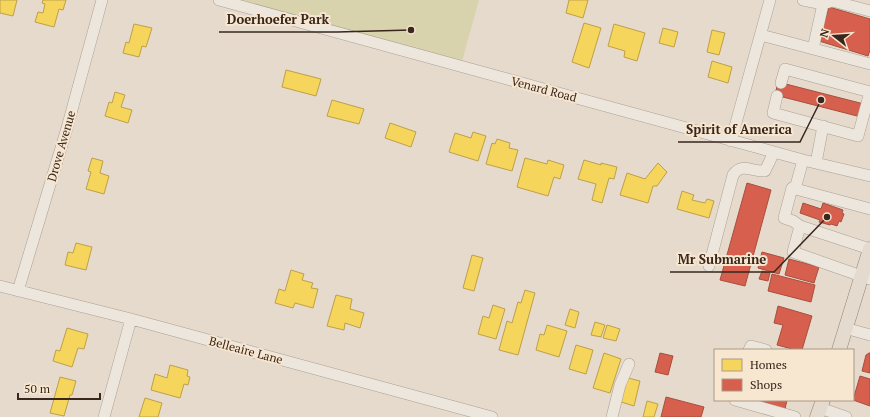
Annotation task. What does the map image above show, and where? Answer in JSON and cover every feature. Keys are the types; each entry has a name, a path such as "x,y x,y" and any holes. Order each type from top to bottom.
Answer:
{"main road":[{"path":"838,349 845,328 866,277 870,249"}],"street":[{"name":"Drove Avenue","path":"18,291 67,128 102,0"},
{"name":"Venard Road","path":"219,0 731,141 870,176"},
{"path":"731,141 770,0"},
{"path":"805,0 823,4 832,1 870,11"},
{"path":"813,49 823,4"},
{"path":"761,35 870,64"},
{"path":"777,96 773,113 858,136 870,92 785,69 781,83"},
{"path":"816,163 823,126"},
{"path":"709,266 733,175 736,170 742,168 765,170 774,152"},
{"path":"795,189 803,160"},
{"path":"870,209 792,188 784,218 793,221 800,226 870,249"},
{"path":"800,226 793,252 866,277"},
{"name":"Belleaire Lane","path":"0,286 131,319 492,417"},
{"path":"104,417 131,319"},
{"path":"845,328 870,335"},
{"path":"750,349 751,346 762,349"},
{"path":"612,417 620,385 629,364"},
{"path":"739,401 795,417"},
{"path":"820,408 846,417"}],"shaded area":[{"path":"240,0 479,0 462,61"}],"building: Homes":[{"path":"0,0 17,0 13,16 0,13"},
{"path":"43,0 66,0 63,10 59,9 54,27 35,22 38,12 43,13 45,4 42,3"},
{"path":"569,0 588,0 583,18 566,13"},
{"path":"584,23 601,28 589,68 572,62"},
{"path":"134,24 152,28 146,47 142,46 139,57 123,53 126,42 129,43"},
{"path":"614,24 645,33 637,61 624,57 625,51 608,46"},
{"path":"663,28 678,32 674,47 659,43"},
{"path":"712,30 725,33 719,55 707,52"},
{"path":"712,61 732,67 728,83 708,77"},
{"path":"286,70 321,79 316,96 282,87"},
{"path":"115,92 125,95 121,107 132,110 128,123 105,116 109,102 112,103"},
{"path":"332,100 364,109 359,124 327,116"},
{"path":"390,123 416,132 411,147 385,138"},
{"path":"473,132 486,136 478,161 449,152 455,133 471,138"},
{"path":"497,139 510,143 509,148 518,150 512,171 486,164 492,143 495,144"},
{"path":"92,158 103,161 100,173 109,176 104,194 86,189 91,172 88,171"},
{"path":"525,158 547,164 548,160 564,165 560,179 554,177 548,196 517,187"},
{"path":"584,160 601,165 601,163 617,167 614,179 609,178 602,203 592,200 596,184 578,179"},
{"path":"658,163 667,172 657,186 653,186 648,203 620,195 627,173 645,179"},
{"path":"682,191 694,195 692,200 705,203 707,199 714,201 709,218 677,209"},
{"path":"76,243 92,247 86,270 65,265 68,252 73,253"},
{"path":"472,255 483,258 474,291 463,288"},
{"path":"291,270 304,274 302,280 313,283 311,288 318,289 313,308 295,303 293,308 275,303 279,289 285,291"},
{"path":"525,290 535,293 518,355 499,350 507,321 512,323 518,302 521,303"},
{"path":"336,295 352,299 350,309 364,313 360,328 345,323 344,330 327,326"},
{"path":"493,305 505,309 496,339 478,334 483,316 489,318"},
{"path":"570,309 579,312 575,328 565,325"},
{"path":"595,322 605,325 601,337 591,335"},
{"path":"547,325 567,331 559,357 536,350 540,334 544,335"},
{"path":"607,325 620,329 616,341 603,338"},
{"path":"67,328 88,334 84,349 78,348 72,367 53,361 56,350 60,351"},
{"path":"576,345 593,350 586,374 569,369"},
{"path":"604,353 621,359 610,393 593,388"},
{"path":"170,365 188,370 187,376 190,377 188,385 184,384 180,398 151,390 155,374 167,378"},
{"path":"60,377 76,381 64,416 50,413"},
{"path":"624,377 640,381 634,406 618,401"},
{"path":"145,398 162,403 158,417 139,417"},
{"path":"647,401 658,404 654,417 643,417"}],"building: Shops":[{"path":"829,7 870,19 870,50 868,56 819,41"},
{"path":"778,82 864,104 861,117 775,95"},
{"path":"747,183 771,190 745,286 720,280"},
{"path":"803,203 821,209 823,203 843,210 842,213 844,214 841,222 839,221 837,226 830,225 819,222 820,220 800,213"},
{"path":"762,252 784,258 779,274 758,268"},
{"path":"789,259 819,267 814,283 785,275"},
{"path":"762,271 770,273 768,281 759,279"},
{"path":"772,274 815,285 811,302 768,291"},
{"path":"778,306 812,316 802,349 792,349 777,345 783,325 774,323"},
{"path":"660,353 673,356 668,375 655,372"},
{"path":"869,353 870,373 862,371 866,355"},
{"path":"860,376 870,379 870,406 854,400"},
{"path":"666,397 704,407 701,417 661,417"},
{"path":"756,401 787,401 785,409"}],"place":[{"name":"Doerhoefer Park","path":"411,30"},
{"name":"Spirit of America","path":"821,100"},
{"name":"Mr Submarine","path":"827,217"}]}
